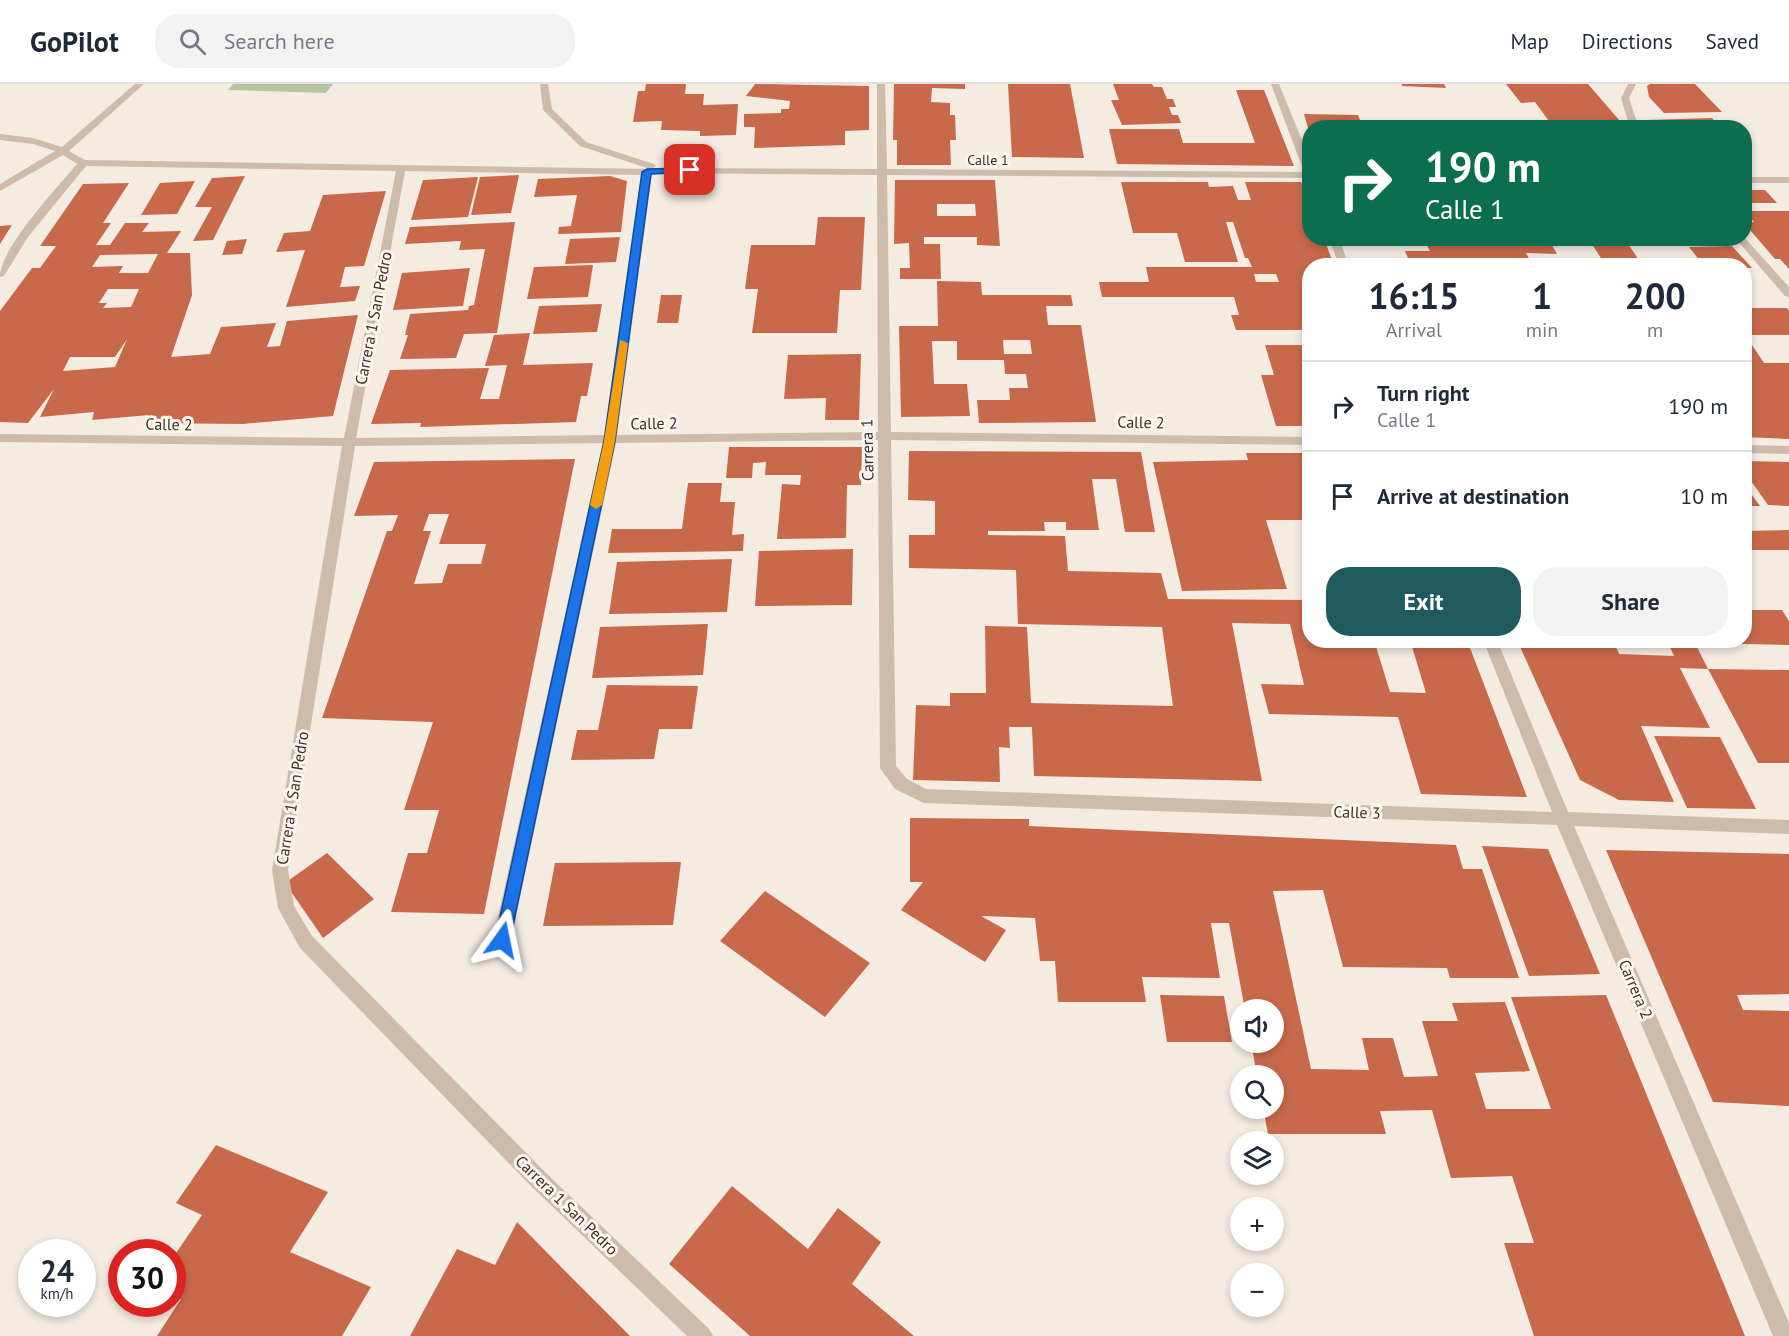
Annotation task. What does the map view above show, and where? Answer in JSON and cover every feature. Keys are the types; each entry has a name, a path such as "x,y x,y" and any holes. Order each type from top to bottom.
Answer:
{"street":[{"path":"0,188 64,150 140,84"},
{"path":"544,84 548,110 583,144 627,160 666,170"},
{"name":"Carrera 1","path":"881,84 888,768 901,784 924,796"},
{"path":"1275,84 1302,153"},
{"path":"1632,84 1625,98 1632,120"},
{"path":"0,137 27,139 64,150 83,164 647,172 666,170"},
{"path":"0,274 24,236 83,164"},
{"name":"Carrera 1 San Pedro","path":"401,169 349,442 280,870 286,908 306,942 537,1178 702,1336"},
{"name":"Calle 1","path":"666,170 1302,174"},
{"path":"502,940 610,441 647,172"},
{"path":"1752,180 1789,180"},
{"path":"1747,246 1789,294"},
{"name":"Calle 2","path":"0,438 349,442 610,441 883,436 1302,441"},
{"path":"1752,449 1789,450"},
{"name":"Carrera 2","path":"1494,648 1563,820 1784,1336"},
{"name":"Calle 3","path":"924,796 1789,827"}],"green space":[{"path":"233,84 333,84 326,93 228,90"}],"building":[{"path":"646,84 686,84 685,94 704,94 703,105 738,104 736,135 700,136 700,131 661,130 662,121 633,122 638,91 645,91"},
{"path":"755,84 869,86 869,130 845,131 845,145 754,148 755,127 744,127 744,114 781,113 781,109 789,109 790,101 746,96"},
{"path":"894,84 965,84 965,89 932,88 931,102 950,103 950,115 955,115 956,140 950,140 951,165 897,165 897,140 893,140"},
{"path":"1008,84 1070,84 1084,158 1012,157"},
{"path":"1113,84 1152,84 1154,87 1162,87 1167,99 1173,99 1176,107 1169,107 1172,115 1178,115 1181,123 1122,125 1111,100 1119,100"},
{"path":"1402,84 1444,84 1446,88 1402,86"},
{"path":"1506,84 1588,84 1619,120 1548,120 1535,102 1521,103"},
{"path":"1650,84 1695,84 1722,112 1664,113 1649,97 1647,86"},
{"path":"1236,90 1264,90 1294,166 1117,164 1109,129 1179,129 1183,143 1255,143"},
{"path":"1304,114 1358,115 1360,120 1306,120"},
{"path":"1712,118 1714,120 1647,120"},
{"path":"519,175 511,213 471,215 480,177"},
{"path":"245,176 213,240 193,241 212,207 195,207 212,178"},
{"path":"610,176 627,181 621,232 558,234 559,227 571,226 577,195 534,197 538,179"},
{"path":"478,177 468,217 411,220 423,180"},
{"path":"895,180 995,180 1000,246 977,245 977,237 924,237 924,244 940,244 941,279 900,279 900,268 910,268 909,243 894,244","holes":["937,204 975,204 976,216 937,216"]},
{"path":"195,181 177,214 141,215 160,183"},
{"path":"1121,182 1208,182 1209,187 1233,186 1238,200 1251,200 1245,182 1301,182 1302,246 1327,246 1331,258 1302,258 1302,330 1236,330 1231,315 1239,315 1234,297 1102,297 1099,282 1149,282 1146,267 1252,267 1248,258 1245,258 1233,222 1226,222 1238,262 1185,262 1177,233 1133,233","holes":["1254,274 1276,274 1279,282 1256,282"]},
{"path":"129,183 103,223 111,223 96,245 110,245 125,223 149,223 142,232 181,231 167,253 190,253 192,295 171,357 210,354 221,327 276,323 267,347 280,346 287,321 358,315 333,416 243,424 145,423 149,415 92,420 94,412 40,417 54,389 28,423 0,422 0,311 32,268 40,268 56,246 40,246 83,184","holes":["158,254 148,273 119,273 123,266 92,267 100,255","108,289 139,289 131,307 103,308 107,303 99,303","127,339 115,367 63,371 70,357 115,357"]},
{"path":"1752,190 1765,190 1777,203 1752,203"},
{"path":"386,191 364,266 345,267 340,287 360,286 355,301 286,307 305,250 276,252 284,233 310,231 323,195"},
{"path":"1752,211 1789,211 1789,269 1780,259 1775,259 1752,232 1752,222 1754,222"},
{"path":"818,217 865,217 861,290 840,290 837,333 752,333 758,289 745,289 751,245 815,245"},
{"path":"515,222 497,333 464,334 456,358 400,359 408,335 405,335 410,314 468,310 469,306 474,305 485,249 459,250 461,241 405,244 410,227"},
{"path":"12,225 0,244 0,226"},
{"path":"620,237 616,262 565,264 570,239"},
{"path":"247,239 242,254 222,255 227,241"},
{"path":"1427,246 1552,246 1557,254 1526,253 1529,258 1408,258 1405,251 1430,251"},
{"path":"1593,246 1629,246 1638,258 1601,258"},
{"path":"1732,246 1743,258 1698,258 1689,247"},
{"path":"593,265 588,297 527,299 534,267"},
{"path":"470,268 463,306 393,310 402,273"},
{"path":"937,281 981,282 982,295 1071,295 1073,306 1046,306 1048,325 1081,325 1096,422 979,423 977,400 1010,400 1009,388 1028,388 1026,374 1005,374 1004,360 957,360 957,341 932,341 934,384 967,384 970,416 901,417 899,326 938,326","holes":["1003,340 1030,340 1032,354 1004,354"]},
{"path":"661,295 682,295 678,323 657,323"},
{"path":"602,304 597,332 533,334 539,306"},
{"path":"1752,308 1787,308 1789,335 1752,335"},
{"path":"530,333 523,365 593,363 587,396 581,396 576,422 420,427 421,423 371,424 390,370 489,368 480,399 499,399 507,365 485,366 494,335"},
{"path":"1265,345 1302,345 1302,426 1276,426 1261,375 1274,375"},
{"path":"1752,345 1764,363 1789,363 1789,439 1752,437"},
{"path":"861,354 859,420 825,420 826,398 784,399 788,355"},
{"path":"729,447 862,447 861,485 847,485 846,538 777,539 782,484 800,485 801,475 765,475 766,462 753,463 752,478 726,478"},
{"path":"909,451 1141,452 1155,532 1125,532 1116,479 1092,479 1099,530 1066,530 1066,522 1044,522 1045,531 988,531 988,535 1065,536 1068,571 1161,573 1168,599 1302,600 1302,648 1376,648 1390,692 1426,693 1412,648 1470,648 1527,797 1421,794 1398,717 1269,714 1261,684 1304,685 1290,624 1232,623 1262,781 1034,776 1032,727 1009,727 1010,748 999,747 1000,782 913,780 916,705 950,706 950,693 986,693 985,626 1027,627 1031,703 1173,706 1162,627 1018,624 1016,570 909,568 909,535 935,535 935,501 908,500"},
{"path":"1246,453 1302,453 1302,520 1266,520 1287,589 1182,591 1153,462 1248,460"},
{"path":"575,459 484,914 391,912 408,853 427,853 439,810 404,810 433,722 322,718 387,531 392,531 398,515 354,516 374,462","holes":["429,514 449,514 439,544 486,544 481,564 448,564 442,583 414,584 431,531 423,531"]},
{"path":"1752,461 1789,462 1789,506 1768,505 1752,482"},
{"path":"688,483 722,483 720,502 735,502 732,535 744,534 743,551 608,553 612,529 682,529"},
{"path":"1752,495 1760,506 1752,506"},
{"path":"1789,530 1789,550 1752,550 1752,531"},
{"path":"853,549 852,605 755,606 759,551"},
{"path":"732,559 727,612 609,614 617,562"},
{"path":"1752,610 1782,610 1789,621 1789,645 1752,644"},
{"path":"708,624 703,675 592,678 600,627"},
{"path":"1521,648 1616,648 1619,654 1674,656 1670,648 1698,648 1708,669 1680,668 1710,728 1641,726 1674,802 1619,800 1580,780"},
{"path":"1708,669 1789,670 1789,763 1758,763"},
{"path":"607,685 698,686 692,729 659,729 654,759 571,760 577,730 598,730"},
{"path":"1654,736 1720,737 1756,809 1687,808"},
{"path":"910,818 1029,819 1029,826 1456,845 1463,869 1482,869 1519,978 1450,978 1447,968 1343,967 1323,890 1273,891 1311,1069 1369,1070 1362,1038 1393,1038 1404,1077 1438,1076 1422,1021 1458,1021 1452,1003 1505,1002 1530,1071 1475,1073 1486,1109 1551,1109 1511,997 1606,995 1745,1336 1534,1336 1504,1243 1534,1243 1512,1176 1451,1178 1432,1110 1380,1111 1386,1134 1284,1134 1284,1131 1267,1131 1265,1119 1284,1119 1284,1065 1255,1065 1253,1053 1284,1053 1284,999 1243,999 1229,923 1211,923 1220,978 1142,977 1146,1002 1058,1002 1055,961 1040,961 1035,918 981,916 1006,930 985,962 901,910 923,882 910,882"},
{"path":"1482,846 1548,849 1600,974 1529,976"},
{"path":"1606,850 1789,854 1789,994 1737,995 1743,1010 1789,1011 1789,1106 1713,1102"},
{"path":"327,853 374,899 323,938 285,883"},
{"path":"681,862 673,925 543,926 555,863"},
{"path":"765,891 870,963 825,1017 720,941"},
{"path":"1160,995 1224,996 1230,1042 1167,1042"},
{"path":"216,1145 328,1192 290,1252 371,1287 342,1336 157,1336 169,1317 186,1317 186,1239 202,1215 176,1203"},
{"path":"732,1186 808,1249 838,1208 881,1242 852,1284 914,1336 750,1336 669,1264"},
{"path":"517,1222 630,1336 410,1336 457,1249 495,1265"}],"slow traffic":[{"path":"596,505 610,441 623,343"}],"route":[{"path":"502,940 610,441 647,172 690,170"}]}
